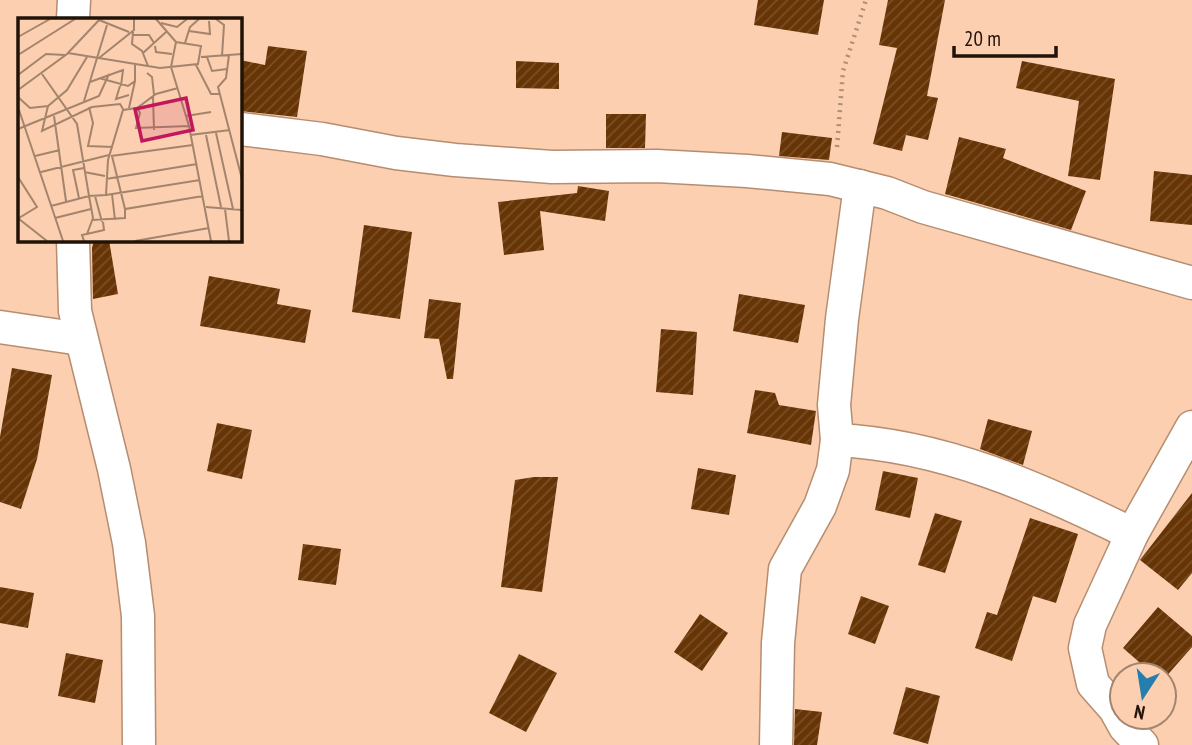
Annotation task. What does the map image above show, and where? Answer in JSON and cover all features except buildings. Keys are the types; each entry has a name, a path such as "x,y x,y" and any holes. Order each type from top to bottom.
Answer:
{"street":[{"path":"73,18 74,0"},
{"path":"242,129 455,160 552,167 657,166 830,179 1192,282"},
{"path":"776,745 778,643 785,569 820,506 833,470 837,440 834,405 842,319 860,186"},
{"path":"74,242 75,311 114,469 129,543 138,616 139,745"},
{"path":"0,327 81,338"},
{"path":"1142,745 1093,684 1085,648 1090,625 1132,534 1192,427"},
{"path":"837,440 861,441 929,454 987,469 1040,490 1132,534"}],"path":[{"path":"830,179 839,138 843,71 866,0"}]}
